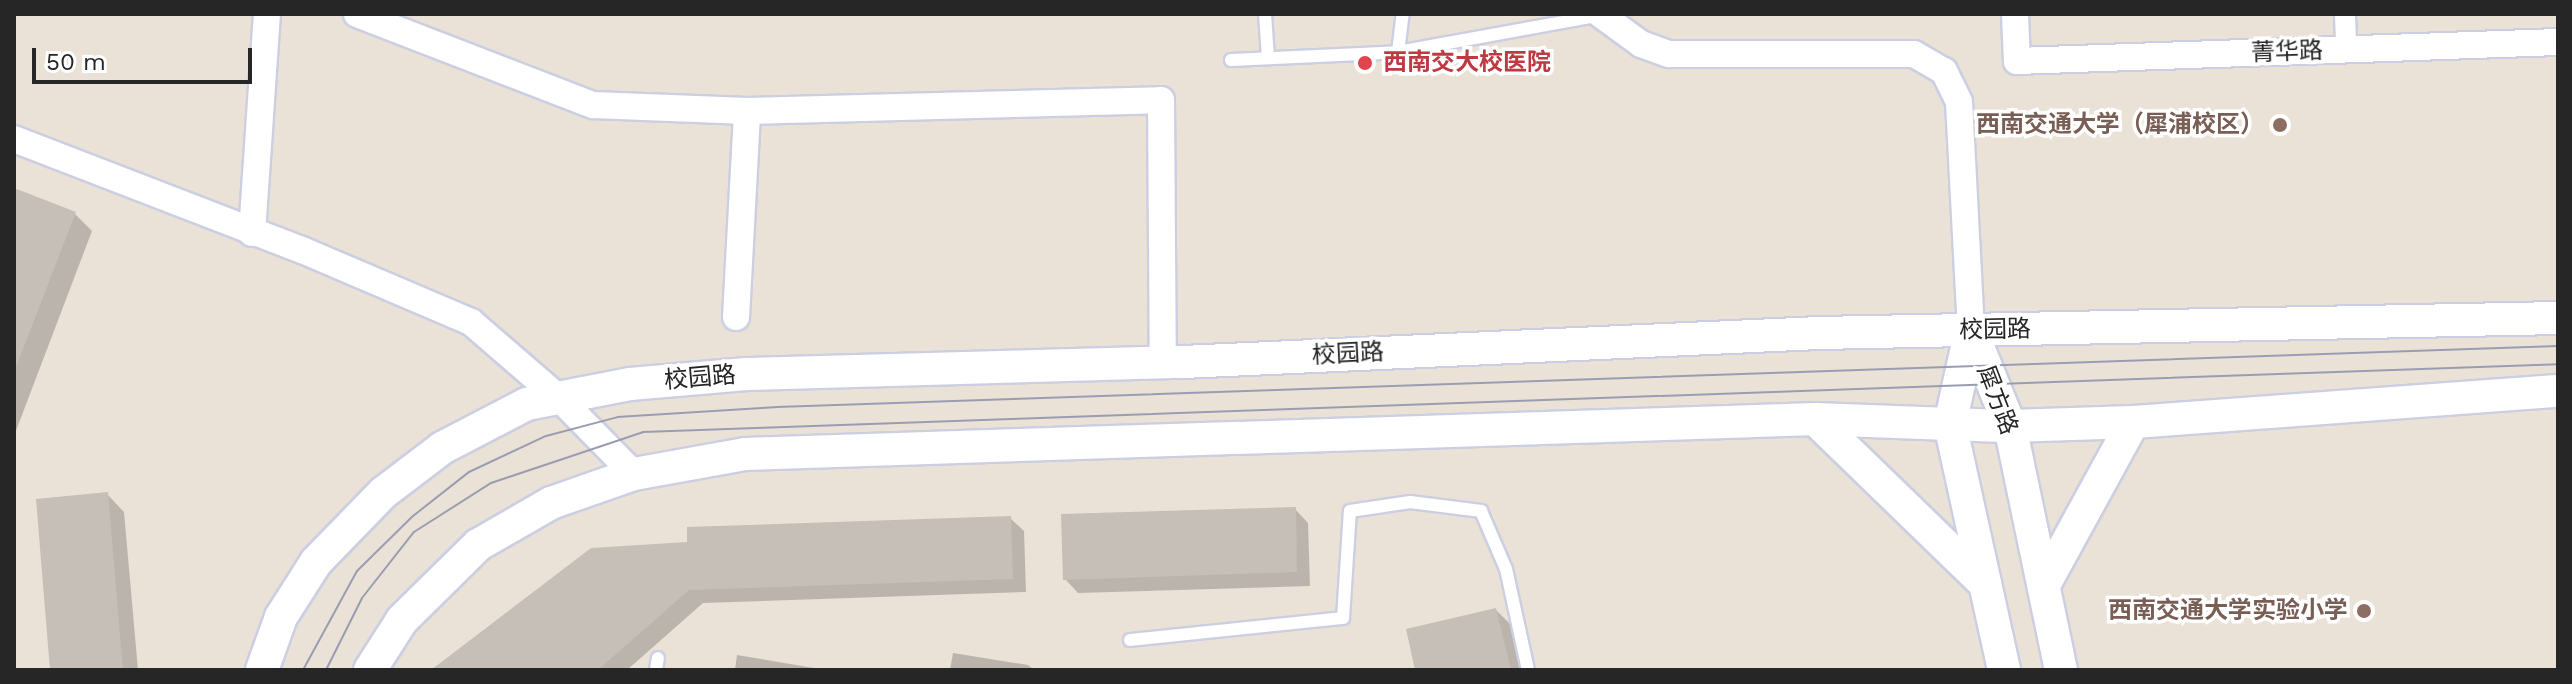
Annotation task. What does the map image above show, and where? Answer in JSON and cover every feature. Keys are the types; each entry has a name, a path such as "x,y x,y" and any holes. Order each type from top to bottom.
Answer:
{"street":[{"path":"252,233 267,14"},
{"path":"357,14 593,105 747,111 1161,100 1163,362"},
{"path":"1601,14 1641,44 1669,54 1914,54 1944,71 1959,102 1971,330"},
{"name":"菁华路","path":"2015,14 2017,61 2558,42"},
{"path":"2345,14 2346,50"},
{"path":"736,317 747,111"},
{"path":"14,139 471,322 559,398 634,474"},
{"name":"校园路","path":"262,670 281,617 316,562 383,493 442,448 527,404 630,384 747,374 1163,362 1971,330 2558,318"},
{"name":"犀方路","path":"1971,330 1950,424 2004,670"},
{"name":"犀方路","path":"1971,330 2010,426 2061,670"},
{"path":"370,670 402,620 478,545 551,503 634,474 745,454 1815,419 2010,426 2133,422 2558,391"},
{"path":"1815,419 1985,584"},
{"path":"2045,583 2133,422"}],"lane":[{"path":"1265,14 1268,58"},
{"path":"1398,52 1403,14"},
{"path":"1231,60 1398,52 1601,14"},
{"path":"1130,640 1343,618 1350,511 1410,502 1481,511 1506,569 1528,670"}],"building":[{"path":"14,188 76,212 16,367 14,366"},
{"path":"108,492 123,670 50,670 36,499"},
{"path":"1296,507 1297,572 1063,580 1061,514"},
{"path":"1011,516 1013,579 689,590 598,670 431,670 591,548 687,542 687,527"},
{"path":"1496,608 1511,670 1415,670 1406,629"}],"tram line":[{"path":"303,670 357,571 413,516 469,472 546,436 618,417 777,407 2558,346"},
{"path":"326,670 362,598 414,532 491,483 643,432 2558,364"}],"place":[{"name":"西南交大校医院","path":"1365,63"},
{"name":"西南交通大学（犀浦校区）","path":"2280,125"},
{"name":"西南交通大学实验小学","path":"2364,611"}]}
